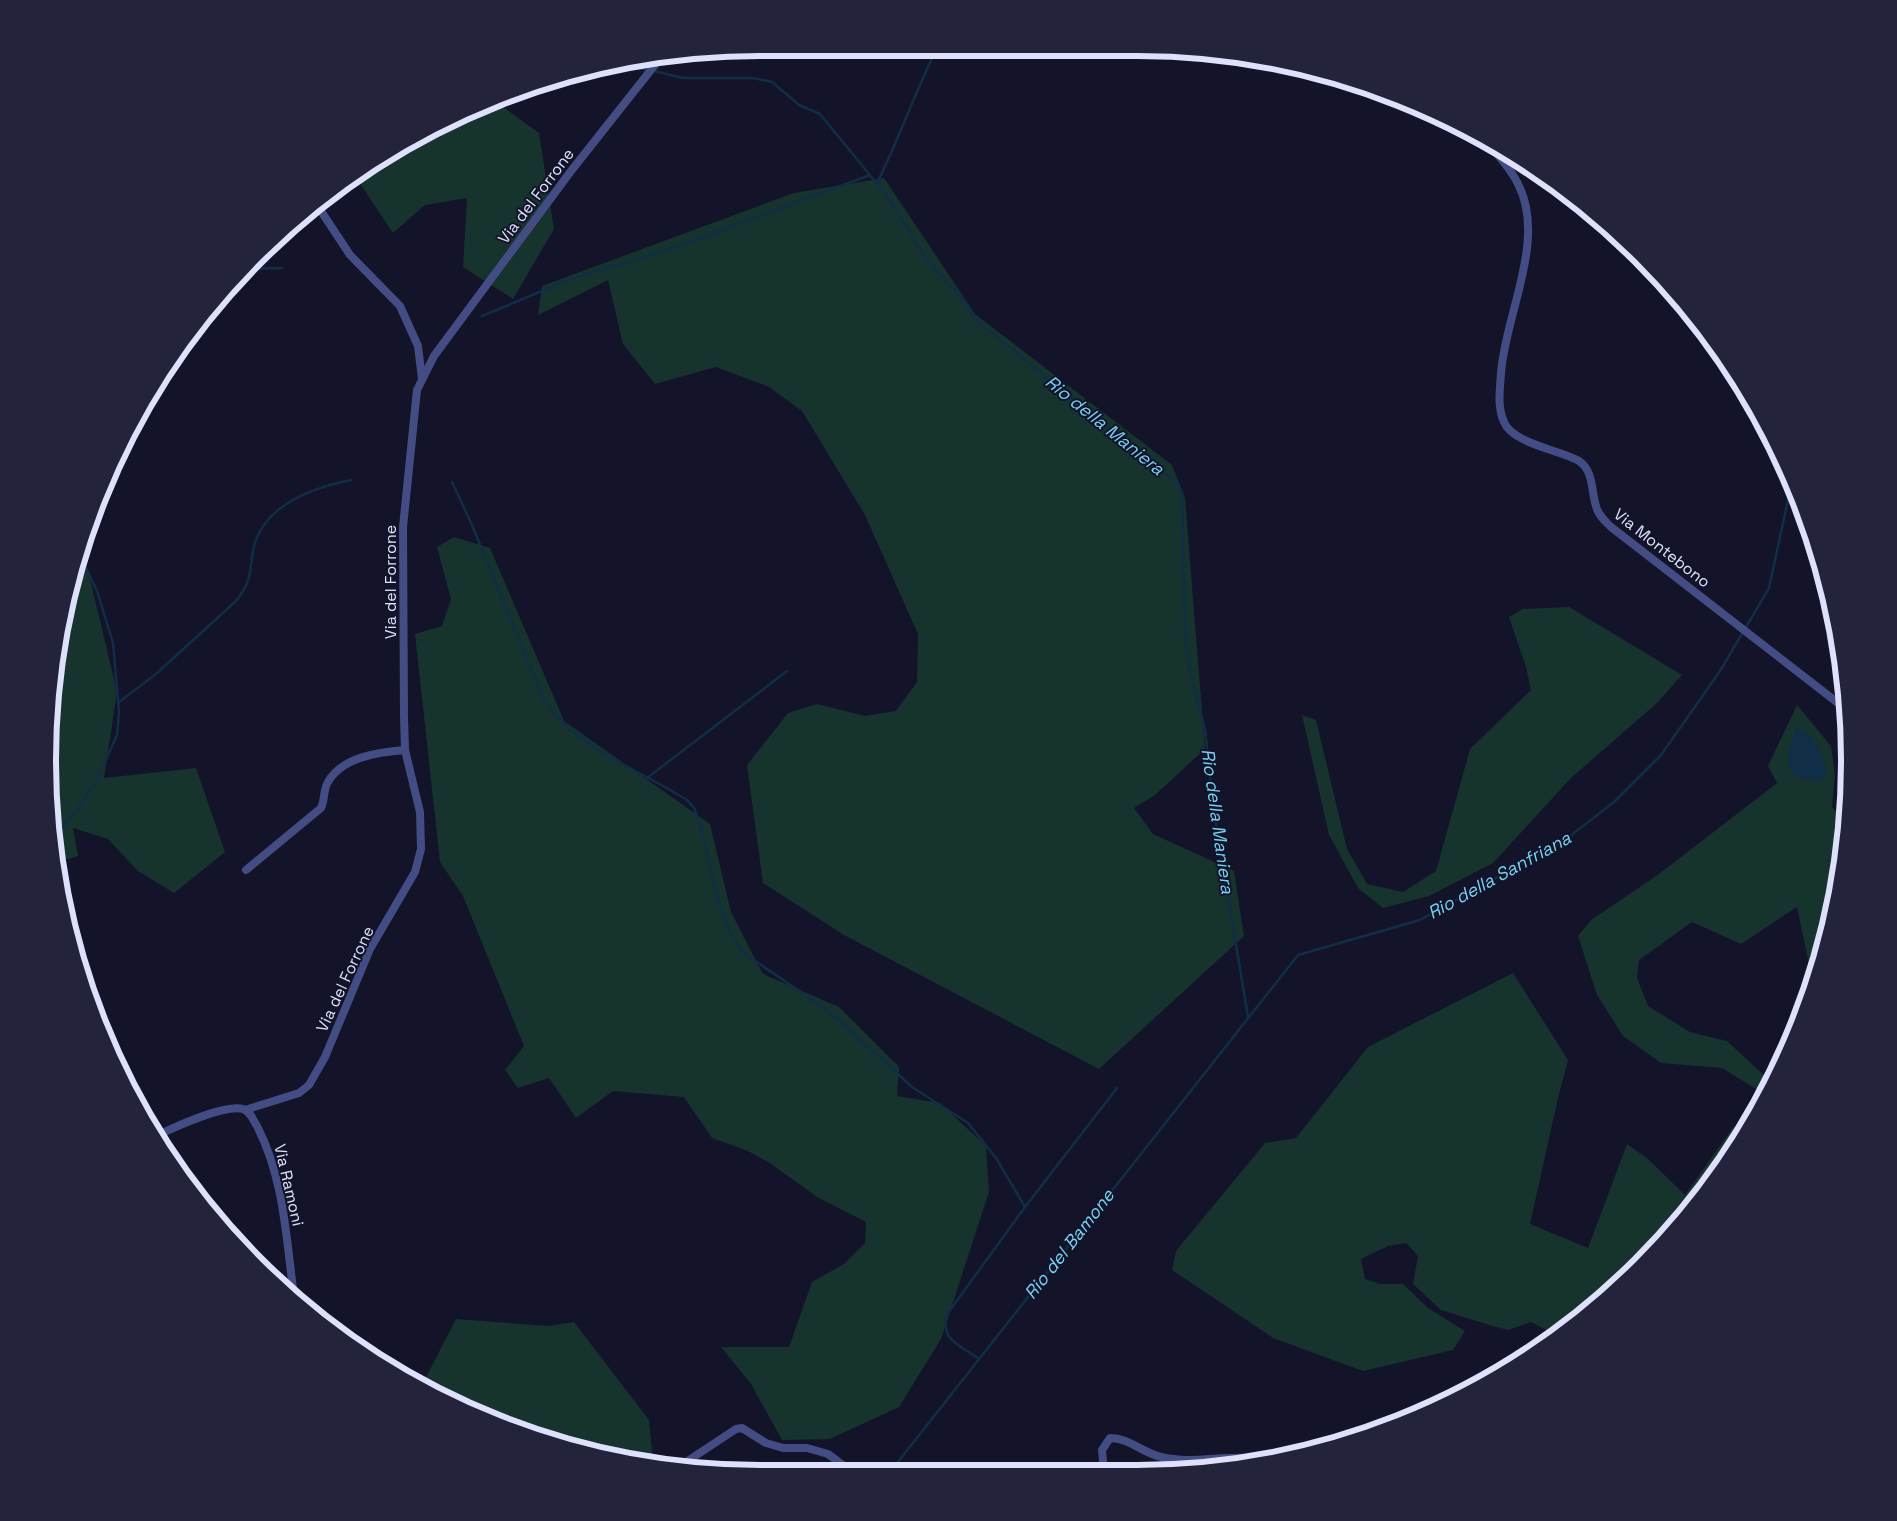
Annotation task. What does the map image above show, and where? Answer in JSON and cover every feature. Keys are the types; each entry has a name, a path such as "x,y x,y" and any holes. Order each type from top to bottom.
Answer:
{"street":[{"name":"Via del Forrone","path":"245,1110 299,1093 309,1085 325,1057 370,949 415,872 421,849 420,812 405,750 402,527 416,390 434,356 571,170 655,64"},
{"name":"Via Montebono","path":"1497,156 1519,184 1528,213 1524,262 1502,359 1500,411 1505,425 1516,436 1578,460 1586,467 1596,507 1601,517 1611,527 1838,703"},
{"path":"321,211 350,255 400,306 418,346 422,379"},
{"path":"246,870 321,808 325,802 327,784 334,774 362,757 380,752 405,750"},
{"path":"163,1133 226,1110 245,1110"},
{"name":"Via Ramoni","path":"245,1110 250,1114 269,1150 283,1207 293,1287"},
{"path":"688,1461 728,1434 742,1428 766,1443 783,1448 807,1448 828,1454 843,1465"},
{"path":"1103,1465 1102,1450 1110,1438 1127,1442 1159,1457 1177,1460 1217,1460"}],"green space":[{"path":"502,106 539,133 554,229 513,299 463,267 467,198 425,205 393,233 359,182 369,175 449,129"},
{"path":"884,178 975,314 1172,465 1185,498 1205,749 1155,795 1134,808 1153,834 1234,871 1244,936 1099,1069 844,935 763,883 747,765 788,713 817,704 865,716 896,711 917,682 918,634 865,515 802,411 769,387 716,367 655,384 623,344 608,280 538,315 542,286 794,193"},
{"path":"454,537 490,548 564,721 710,824 731,912 763,974 839,1007 899,1067 897,1096 940,1103 986,1146 989,1192 941,1339 899,1407 830,1439 782,1440 751,1384 721,1347 789,1347 812,1282 844,1264 865,1243 866,1222 817,1197 770,1163 748,1151 712,1138 684,1097 613,1091 576,1118 549,1078 518,1088 505,1070 524,1046 463,896 440,862 415,634 442,626 451,599 437,547"},
{"path":"86,560 117,692 104,778 196,768 225,852 174,893 138,871 108,839 73,828 78,856 63,860 56,760 62,669 70,623"},
{"path":"1569,607 1682,675 1657,703 1571,778 1493,863 1429,896 1383,908 1358,888 1329,835 1302,715 1316,720 1347,849 1367,884 1403,892 1436,871 1470,749 1531,690 1526,667 1509,617 1523,609"},
{"path":"1797,705 1831,746 1835,774 1832,807 1838,814 1835,852 1827,898 1809,967 1797,907 1741,944 1692,922 1639,960 1637,978 1648,1006 1690,1032 1727,1041 1765,1077 1758,1090 1722,1068 1661,1063 1623,1036 1597,995 1578,936 1591,920 1659,874 1777,783 1768,766"},
{"path":"1513,973 1568,1060 1530,1224 1588,1248 1627,1144 1648,1159 1685,1195 1734,1126 1736,1128 1695,1189 1666,1225 1601,1290 1548,1331 1531,1322 1508,1330 1441,1310 1413,1284 1418,1256 1406,1243 1388,1246 1361,1259 1365,1279 1380,1284 1403,1284 1428,1308 1465,1331 1453,1350 1363,1371 1273,1338 1172,1270 1176,1251 1265,1143 1296,1138 1368,1047"},
{"path":"456,1319 548,1326 574,1322 649,1420 652,1456 578,1441 534,1427 491,1411 425,1379"}],"water":[{"path":"1796,727 1814,740 1821,752 1827,773 1819,782 1806,780 1791,771 1789,764 1790,748"}],"waterway":[{"path":"877,183 933,56"},
{"name":"Rio della Maniera","path":"637,68 648,70"},
{"name":"Rio della Maniera","path":"654,71 683,78 753,78 772,82 799,105 820,114 887,196 927,260 956,291 977,321 1178,484 1182,493 1185,632 1189,667 1205,730 1214,812 1248,1017"},
{"path":"482,316 568,280 676,247 870,175"},
{"path":"257,269 282,268"},
{"path":"119,702 156,674 236,601 247,582 258,535 266,522 277,511 305,494 351,480"},
{"path":"452,482 472,525 543,698 557,716 590,745 687,800 694,808 700,824 718,900 728,928 742,952 830,1012 912,1087 968,1123 996,1158 1025,1207"},
{"name":"Rio della Sanfriana","path":"896,1465 1298,955 1420,920 1565,840 1614,802 1661,755 1720,671 1769,588 1789,496"},
{"path":"60,833 96,782 117,735 119,712 113,643 97,591 84,564"},
{"path":"647,778 787,671"},
{"path":"979,1359 958,1345 948,1335 946,1329 948,1313 1025,1207 1117,1088"}],"water label":[{"name":"Rio del Bamone","path":"1069,1244"}]}
